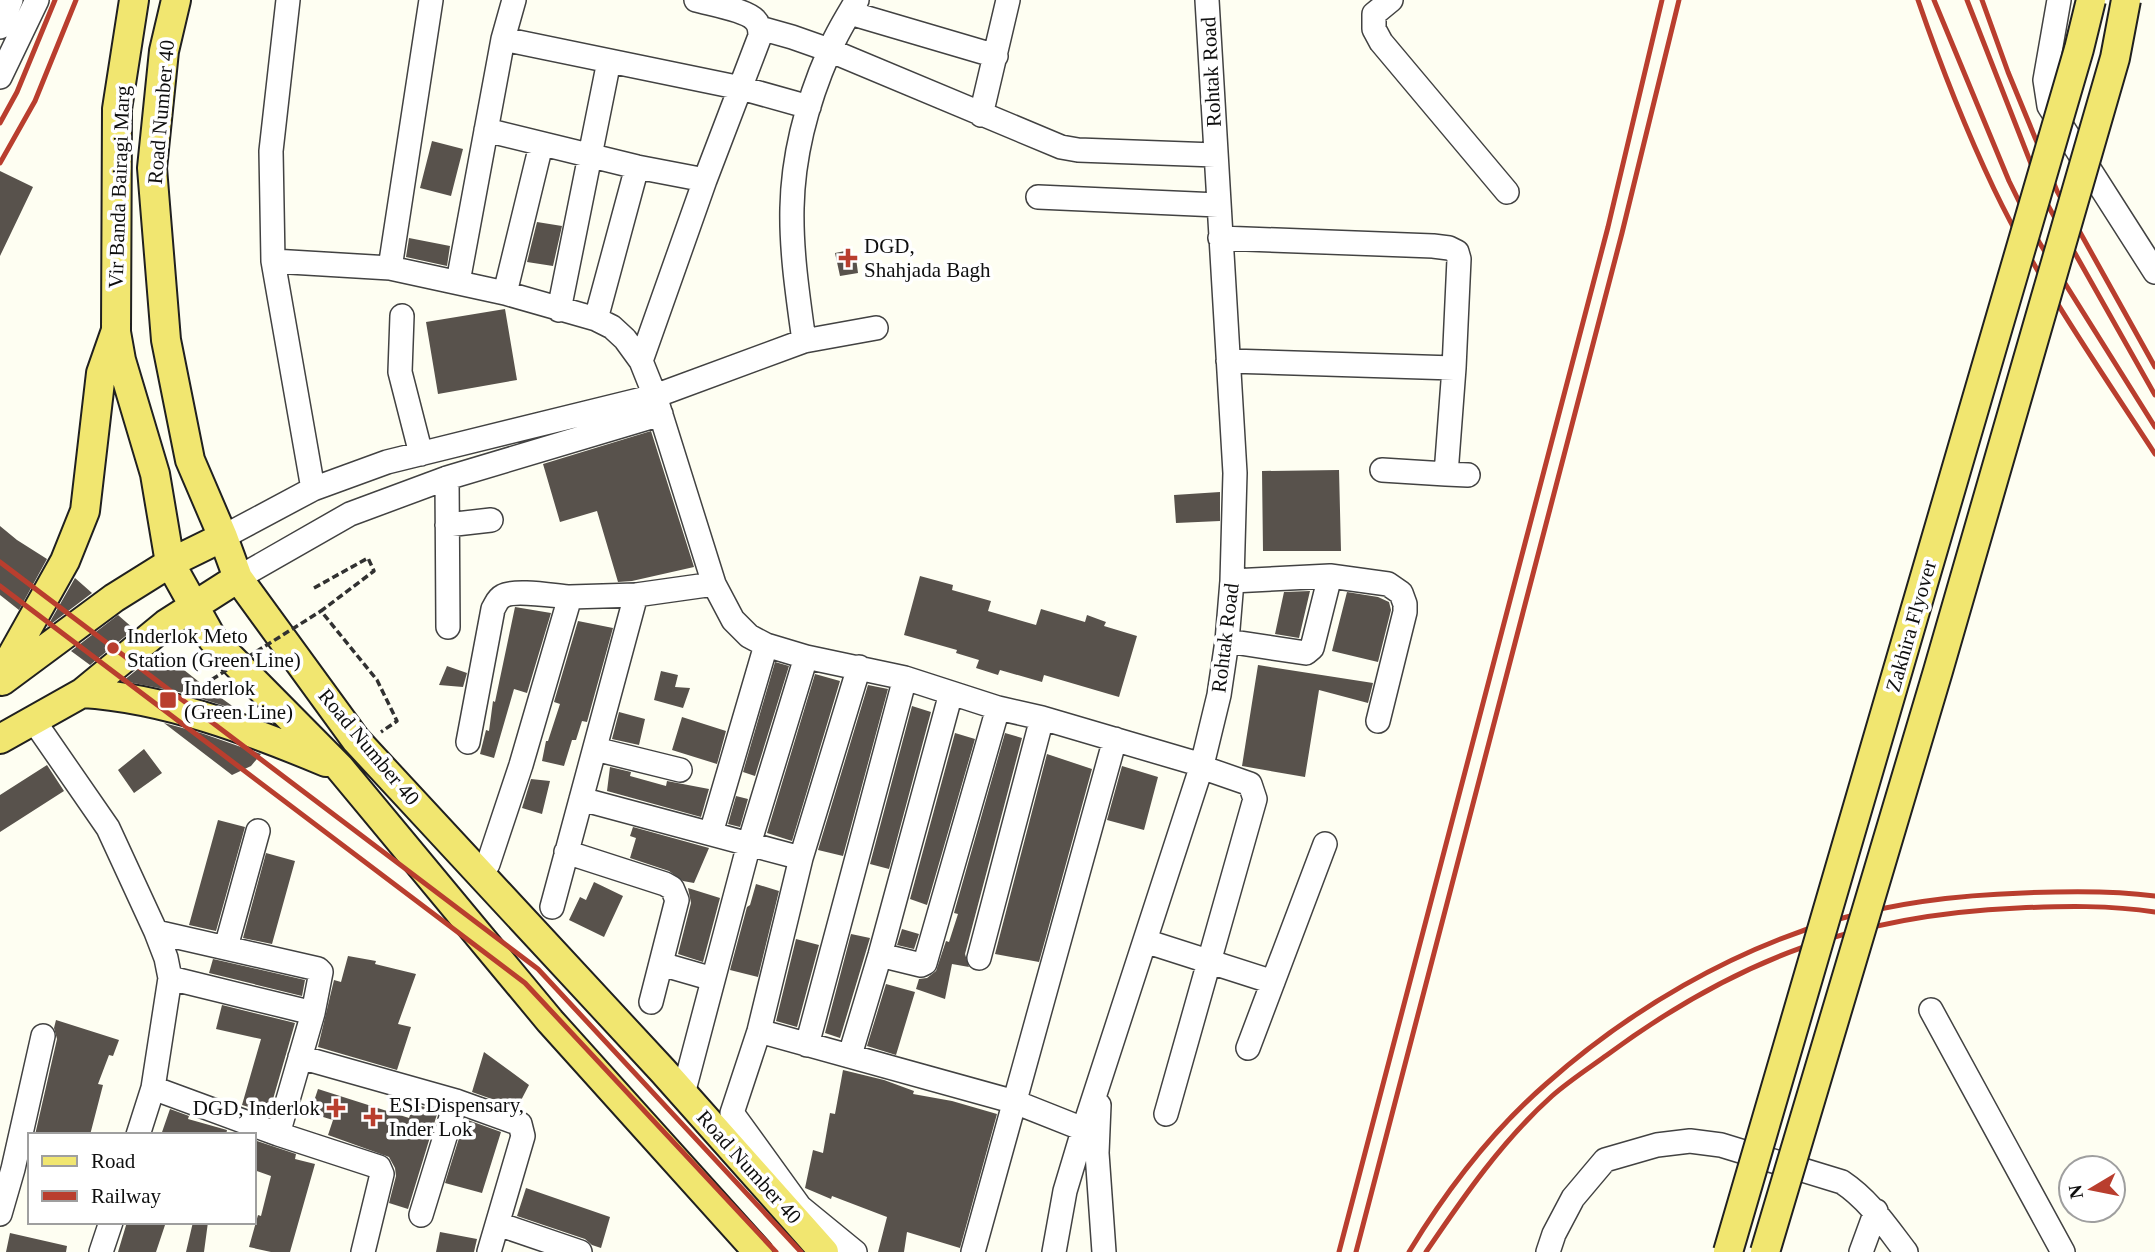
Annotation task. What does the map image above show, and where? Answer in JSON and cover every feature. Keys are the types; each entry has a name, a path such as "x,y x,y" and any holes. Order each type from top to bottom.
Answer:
{"main road":[{"name":"Vir Banda Bairagi Marg","path":"116,332 117,109 134,0"},
{"name":"Road Number 40","path":"176,0 164,51 152,169 166,340 190,460 238,578 356,740 683,1094 824,1252"},
{"name":"Zakhira Flyover","path":"1728,1252 2079,49 2091,0"},
{"name":"Zakhira Flyover","path":"1765,1252 2104,99 2126,0"},
{"name":"Road Number 40","path":"116,332 121,360 155,474 170,563 213,640 338,767 550,1021 758,1252"},
{"path":"0,677 65,561 85,511 101,373 116,332"},
{"path":"0,683 114,598 170,563 223,537"},
{"path":"0,739 82,693 166,624 238,578"},
{"path":"82,693 118,695 151,703 277,742 338,767"}],"street":[{"path":"0,77 37,0"},
{"path":"288,0 271,151 273,261 313,489"},
{"path":"390,268 431,0"},
{"path":"458,282 503,39 514,0"},
{"path":"641,361 705,180 760,36 760,28 755,20 746,14 696,0"},
{"path":"981,115 1008,0"},
{"name":"Rohtak Road","path":"1054,1252 1065,1191 1083,1129 1202,766 1219,695 1227,641 1233,581 1235,473 1207,0"},
{"path":"1391,0 1374,14 1374,29 1381,42 1507,192"},
{"path":"2059,0 2045,80 2049,106 2155,272"},
{"path":"804,341 793,248 795,167 809,107 829,50 853,7 996,56"},
{"path":"760,28 829,50 1061,147 1215,155"},
{"path":"503,39 741,88 809,107"},
{"path":"559,310 609,61"},
{"path":"486,130 637,167 705,180"},
{"path":"505,293 541,145"},
{"path":"596,319 637,167"},
{"path":"1038,197 1218,205"},
{"path":"1220,238 1433,246 1457,252 1459,259 1454,368 1457,475 1382,470"},
{"path":"273,261 390,268 505,293 596,319 612,327 625,339 641,361 658,405 714,584 733,620 749,636 766,645 806,657 905,678 998,708 1115,739 1250,784 1255,799 1166,1114"},
{"path":"402,316 400,372 421,454"},
{"path":"238,578 350,514 658,405 804,341 876,328"},
{"path":"1228,361 1454,368"},
{"path":"223,537 313,489 387,462 658,405"},
{"path":"447,478 448,627"},
{"path":"447,525 491,520"},
{"path":"1233,581 1330,576 1388,584 1396,589 1404,599 1405,612 1378,721"},
{"path":"1227,641 1306,653 1312,648 1330,576"},
{"path":"468,742 493,609 499,598 506,594 570,597 636,595 714,584"},
{"path":"552,907 636,595"},
{"path":"488,864 522,765 570,597"},
{"path":"711,833 766,645"},
{"path":"683,1094 749,844 806,657"},
{"path":"855,1252 800,1207 732,1113 758,1031 801,858 859,667"},
{"path":"807,1045 905,678"},
{"path":"850,1055 951,693"},
{"path":"880,955 921,965 925,963 998,708"},
{"path":"979,958 1042,718"},
{"path":"34,721 108,828 156,932 170,978 153,1088 139,1133"},
{"path":"973,1252 1115,739"},
{"path":"595,749 680,771"},
{"path":"581,799 801,858"},
{"path":"226,947 258,831"},
{"path":"1248,1048 1325,844"},
{"path":"566,852 672,888 677,900 651,1002"},
{"path":"156,932 318,970 322,976 278,1135"},
{"path":"1144,941 1273,982"},
{"path":"661,964 713,979"},
{"path":"170,978 313,1013"},
{"path":"1931,1010 2063,1252"},
{"path":"758,1031 1015,1102 1083,1129"},
{"path":"0,1214 6,1168 43,1037"},
{"path":"300,1057 456,1101 516,1122 522,1127 523,1136 489,1252"},
{"path":"1101,1074 1097,1153 1104,1252"},
{"path":"153,1088 381,1170 363,1252"},
{"path":"421,1215 456,1101"},
{"path":"1548,1252 1554,1234 1573,1198 1605,1160 1657,1145 1690,1141 1721,1145 1842,1182 1857,1192 1876,1211 1906,1252"},
{"path":"1861,1252 1876,1211"},
{"path":"102,1252 110,1224"},
{"path":"498,1224 542,1246 580,1252"}],"path":[{"path":"203,685 321,611 374,571 368,558 314,589"},
{"path":"321,611 377,680"}],"building":[{"path":"432,141 463,149 451,196 420,188"},
{"path":"0,171 33,187 0,256"},
{"path":"537,222 562,226 553,266 527,262"},
{"path":"409,238 450,246 447,266 406,257"},
{"path":"850,250 852,258 856,258 858,273 840,276 835,253"},
{"path":"505,309 517,380 438,394 426,322"},
{"path":"651,431 694,567 618,582 597,511 560,522 543,464"},
{"path":"1339,470 1341,551 1263,551 1262,471"},
{"path":"1220,492 1220,521 1176,523 1174,495"},
{"path":"0,526 47,559 19,610 0,595"},
{"path":"920,576 953,585 952,590 991,601 988,611 1036,625 1041,609 1085,622 1087,615 1106,622 1104,626 1137,636 1119,697 1044,675 1042,682 1000,670 998,675 976,668 979,660 956,653 957,650 904,635"},
{"path":"75,578 92,593 47,627"},
{"path":"1310,591 1299,638 1275,634 1284,592"},
{"path":"1347,592 1378,597 1389,602 1391,610 1378,662 1332,651"},
{"path":"515,607 551,613 527,693 514,689 494,758 480,754 486,730 489,731 493,701 495,702"},
{"path":"118,615 134,629 90,665 71,651"},
{"path":"578,621 613,628 587,722 582,721 576,740 572,740 564,766 542,761 546,741 560,704 554,702"},
{"path":"160,651 238,710 179,692 123,681"},
{"path":"775,662 789,666 755,776 743,772"},
{"path":"1258,665 1373,683 1368,703 1319,690 1305,777 1242,766"},
{"path":"447,666 467,673 463,687 439,685"},
{"path":"661,671 678,675 675,687 690,688 683,708 654,700"},
{"path":"815,674 840,681 792,841 767,833"},
{"path":"868,685 888,689 843,856 818,850"},
{"path":"912,706 931,712 889,869 870,864"},
{"path":"619,712 645,719 639,745 612,739"},
{"path":"682,717 726,731 717,764 672,750"},
{"path":"164,723 261,754 251,766 232,775"},
{"path":"955,733 975,739 927,905 910,899"},
{"path":"1005,733 1022,738 965,954 969,967 952,964 945,999 916,989 919,979 927,978 936,971 946,941 949,942 958,914 954,913"},
{"path":"144,749 162,773 134,793 118,770"},
{"path":"1047,754 1092,769 1039,962 995,954"},
{"path":"47,765 64,791 0,832 0,795"},
{"path":"1122,766 1158,777 1144,830 1107,820"},
{"path":"610,767 666,786 667,781 709,789 701,817 607,791"},
{"path":"531,779 550,781 542,814 522,808"},
{"path":"736,796 748,799 740,827 728,824"},
{"path":"218,820 245,827 216,931 189,925"},
{"path":"633,827 709,848 694,883 683,881 669,871 630,858 636,838 630,836"},
{"path":"266,853 295,861 272,944 243,938"},
{"path":"594,882 623,896 604,937 569,920 580,897 586,900"},
{"path":"756,884 779,891 758,977 730,970"},
{"path":"688,888 720,898 703,962 678,954 691,903"},
{"path":"902,929 919,934 914,949 897,945"},
{"path":"851,934 870,938 840,1038 825,1033"},
{"path":"796,939 819,945 797,1027 776,1021"},
{"path":"348,956 376,961 375,964 416,974 398,1024 411,1027 397,1070 318,1047 334,980 341,982"},
{"path":"213,959 305,980 302,996 209,973"},
{"path":"886,984 915,992 896,1055 867,1046"},
{"path":"222,1005 295,1023 269,1113 242,1105 261,1039 216,1029"},
{"path":"56,1020 119,1040 113,1056 109,1055 98,1084 103,1085 91,1133 35,1133 57,1039 54,1028"},
{"path":"484,1052 529,1085 517,1108 472,1092"},
{"path":"843,1070 884,1080 914,1091 913,1094 952,1101 997,1114 960,1248 907,1232 904,1252 878,1252 887,1217 805,1188 813,1150 823,1153 830,1113 835,1114"},
{"path":"318,1089 409,1118 414,1104 438,1111 408,1209 389,1203 396,1176 389,1157 328,1135 333,1120 310,1113"},
{"path":"170,1109 189,1116 188,1119 227,1130 226,1133 162,1133"},
{"path":"465,1119 501,1132 482,1193 445,1183"},
{"path":"256,1141 296,1154 295,1159 315,1164 290,1252 271,1252 249,1247 258,1215 261,1216 271,1176 256,1171"},
{"path":"526,1188 610,1217 601,1248 585,1239 517,1216"},
{"path":"126,1224 165,1224 156,1252 118,1252"},
{"path":"193,1224 208,1224 204,1252 186,1252"},
{"path":"440,1232 477,1239 474,1252 436,1252"},
{"path":"10,1233 67,1246 66,1252 6,1252"}],"railway":[{"path":"0,123 17,92 55,0"},
{"path":"0,163 35,101 76,0"},
{"path":"1339,1252 1608,227 1662,0"},
{"path":"1356,1252 1622,233 1679,0"},
{"path":"1918,0 1963,119 2011,223 2070,324 2155,454"},
{"path":"1934,0 2009,181 2039,242 2155,427"},
{"path":"1967,0 2046,202 2155,395"},
{"path":"1982,0 2008,72 2057,191 2155,367"},
{"path":"0,562 538,969 801,1252"},
{"path":"0,586 525,983 776,1252"},
{"path":"1409,1252 1471,1163 1526,1102 1612,1031 1647,1007 1721,965 1760,947 1839,919 1930,900 2056,892 2155,896"},
{"path":"1426,1252 1500,1150 1552,1096 1655,1021 1751,968 1800,948 1851,932 1904,920 1959,912 2069,907 2155,912"}],"place":[{"name":"DGD, Shahjada Bagh","path":"848,258"},
{"name":"Inderlok Meto Station (Green Line)","path":"113,648"},
{"name":"Inderlok (Green Line)","path":"168,700"},
{"name":"DGD, Inderlok","path":"336,1108"},
{"name":"ESI Dispensary, Inder Lok","path":"373,1117"}]}
